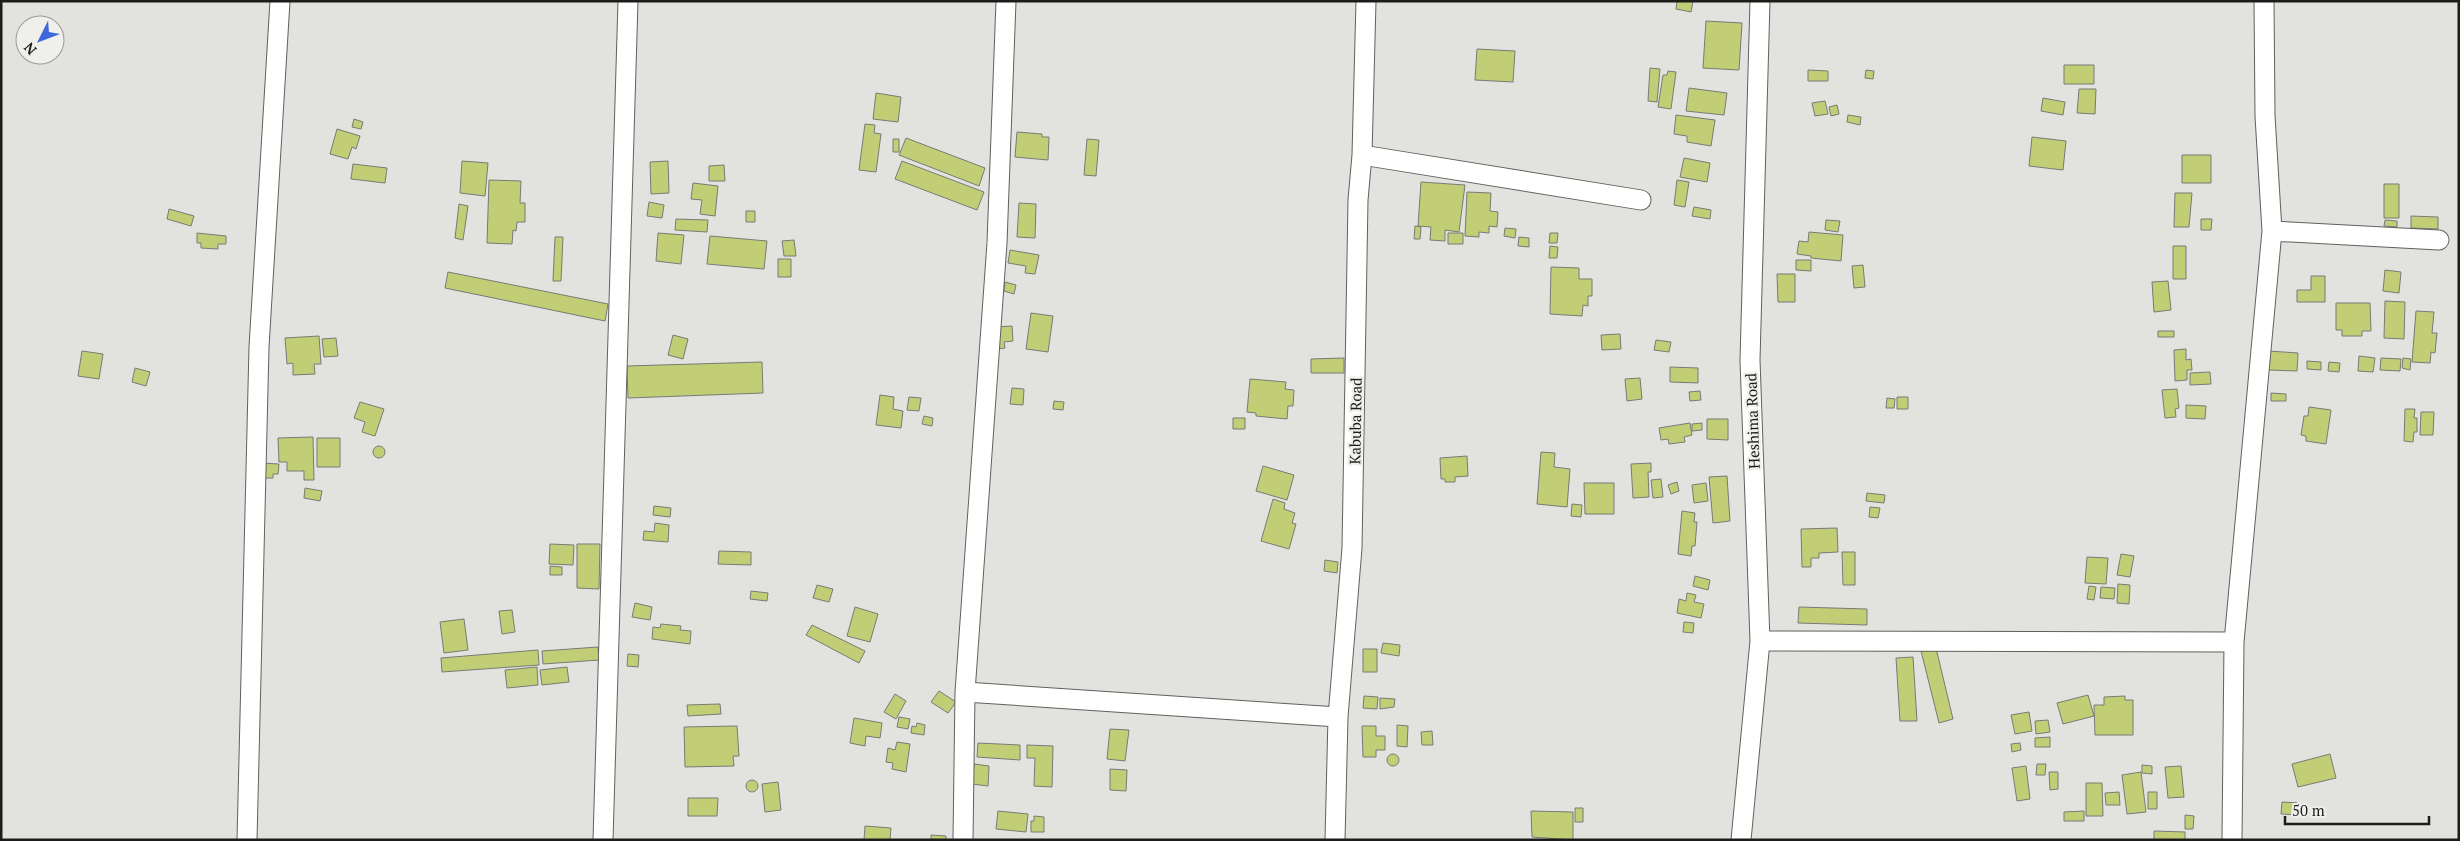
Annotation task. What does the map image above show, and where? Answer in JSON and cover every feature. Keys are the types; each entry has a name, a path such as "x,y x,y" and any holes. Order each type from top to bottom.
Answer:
{"street":[{"path":"247,840 259,347 280,1"},
{"path":"603,840 628,1"},
{"path":"963,840 965,692 997,242 1006,1"},
{"name":"Kabuba Road","path":"1335,840 1338,717 1352,548 1358,200 1362,155 1366,1"},
{"name":"Heshima Road","path":"1741,840 1760,641 1750,360 1760,1"},
{"path":"2232,840 2234,642 2272,230 2264,116 2264,1"},
{"path":"1362,155 1641,200"},
{"path":"2272,230 2438,240"},
{"path":"1760,641 2234,642"},
{"path":"965,692 1338,717"}],"building":[{"path":"1677,1 1693,1 1691,12 1676,9"},
{"path":"1706,21 1742,23 1739,70 1703,68"},
{"path":"1477,49 1515,51 1513,82 1475,80"},
{"path":"2064,65 2094,65 2094,84 2064,84"},
{"path":"1650,68 1660,69 1657,102 1648,101"},
{"path":"1808,70 1828,71 1828,81 1808,81"},
{"path":"1866,70 1874,71 1873,79 1865,78"},
{"path":"1668,71 1676,72 1671,109 1658,107 1663,75 1667,75"},
{"path":"1689,88 1727,93 1724,115 1686,111"},
{"path":"2079,89 2096,89 2095,114 2077,113"},
{"path":"876,93 901,97 898,122 873,119"},
{"path":"2043,98 2065,102 2063,115 2041,111"},
{"path":"1825,101 1828,114 1815,116 1812,103"},
{"path":"1837,105 1839,114 1831,116 1829,107"},
{"path":"1676,115 1715,120 1711,146 1687,142 1687,136 1674,134"},
{"path":"1848,115 1861,117 1860,125 1847,122"},
{"path":"354,119 363,122 361,129 352,127"},
{"path":"865,124 875,125 874,133 881,134 876,172 859,170"},
{"path":"337,129 360,136 356,149 352,147 348,159 330,154"},
{"path":"1017,132 1042,134 1042,137 1049,137 1048,160 1015,157"},
{"path":"2032,137 2066,141 2063,170 2029,166"},
{"path":"906,138 985,168 979,186 899,155"},
{"path":"893,139 899,139 899,152 893,152"},
{"path":"1087,139 1099,140 1096,176 1084,175"},
{"path":"2182,155 2211,155 2211,183 2182,183"},
{"path":"1684,158 1710,163 1707,182 1680,177"},
{"path":"462,161 488,163 485,196 460,193"},
{"path":"668,161 669,193 651,194 650,162"},
{"path":"902,161 984,192 977,210 895,179"},
{"path":"353,164 387,168 385,183 351,179"},
{"path":"724,165 725,181 709,181 709,166"},
{"path":"489,180 521,181 520,203 525,203 525,222 517,222 516,231 513,230 512,244 487,243"},
{"path":"1677,180 1689,182 1685,207 1674,205"},
{"path":"1421,182 1465,185 1459,232 1445,230 1445,241 1430,240 1431,227 1418,226"},
{"path":"693,183 718,186 715,216 700,214 702,200 691,199"},
{"path":"2384,184 2399,184 2399,218 2384,218"},
{"path":"1467,192 1491,193 1490,211 1498,212 1497,227 1489,226 1489,233 1479,232 1479,237 1465,236"},
{"path":"2175,193 2192,193 2189,227 2174,227"},
{"path":"649,202 664,205 662,218 647,216"},
{"path":"1019,203 1036,204 1035,238 1017,237"},
{"path":"459,204 468,206 463,240 455,238"},
{"path":"1694,207 1711,210 1710,219 1692,216"},
{"path":"169,209 194,216 191,226 167,219"},
{"path":"746,211 755,211 755,222 746,222"},
{"path":"2411,216 2438,217 2438,229 2411,228"},
{"path":"676,219 708,220 707,232 675,230"},
{"path":"2201,219 2212,219 2211,230 2201,230"},
{"path":"1826,220 1840,221 1838,232 1825,230"},
{"path":"2385,220 2397,221 2397,227 2384,226"},
{"path":"1415,226 1421,227 1420,239 1414,239"},
{"path":"1505,228 1516,229 1515,238 1504,236"},
{"path":"1809,232 1843,235 1841,261 1811,258 1811,256 1797,254 1799,241 1808,242"},
{"path":"197,233 226,236 226,244 218,244 218,249 201,248 201,243 197,243"},
{"path":"658,233 684,235 681,264 656,261"},
{"path":"1448,233 1463,233 1463,244 1448,244"},
{"path":"1550,233 1558,233 1557,243 1549,243"},
{"path":"710,236 767,241 764,269 707,264"},
{"path":"555,237 563,237 561,281 553,281"},
{"path":"1519,237 1529,238 1529,247 1518,246"},
{"path":"794,240 796,256 784,256 782,241"},
{"path":"1550,246 1558,247 1557,258 1549,258"},
{"path":"2173,246 2186,246 2186,279 2173,279"},
{"path":"1010,250 1039,255 1035,274 1025,273 1026,266 1008,263"},
{"path":"778,259 791,259 791,277 778,277"},
{"path":"1796,260 1811,260 1811,271 1796,270"},
{"path":"1863,265 1865,287 1854,288 1852,266"},
{"path":"1551,267 1579,268 1579,279 1592,279 1592,296 1588,296 1588,306 1583,305 1582,316 1550,314"},
{"path":"2385,270 2401,272 2399,293 2383,291"},
{"path":"448,272 608,304 605,321 445,288"},
{"path":"1777,274 1795,274 1795,302 1778,302"},
{"path":"2311,276 2325,276 2325,302 2297,302 2297,290 2311,290"},
{"path":"2168,281 2171,310 2154,312 2152,282"},
{"path":"1005,282 1016,285 1014,294 1004,291"},
{"path":"2385,301 2405,302 2404,339 2384,338"},
{"path":"2336,303 2370,303 2371,331 2362,331 2362,336 2342,336 2342,330 2336,330"},
{"path":"2416,311 2434,312 2432,333 2437,333 2435,353 2431,352 2430,363 2412,362"},
{"path":"1031,313 1053,316 1048,352 1026,349"},
{"path":"1012,326 1013,341 1004,342 1005,348 997,349 996,327"},
{"path":"2158,331 2174,331 2174,337 2158,337"},
{"path":"1620,334 1621,349 1602,350 1601,335"},
{"path":"673,335 688,339 683,359 668,355"},
{"path":"319,336 321,364 314,364 315,374 293,375 293,363 287,364 285,338"},
{"path":"336,338 338,356 324,357 322,339"},
{"path":"1656,340 1671,342 1669,352 1654,350"},
{"path":"2186,349 2186,360 2191,359 2192,370 2187,370 2187,380 2175,381 2174,350"},
{"path":"82,351 103,354 99,379 78,376"},
{"path":"2269,351 2298,353 2297,371 2269,370"},
{"path":"2359,356 2375,358 2373,372 2358,371"},
{"path":"1344,358 1344,373 1311,373 1311,359"},
{"path":"2381,358 2401,359 2400,371 2380,370"},
{"path":"2403,358 2411,359 2410,370 2402,368"},
{"path":"2307,361 2321,362 2321,370 2307,369"},
{"path":"762,362 763,393 628,398 627,366"},
{"path":"2329,362 2340,363 2339,372 2328,371"},
{"path":"1670,367 1698,368 1698,383 1670,382"},
{"path":"135,368 150,372 146,386 132,382"},
{"path":"2210,372 2211,384 2190,385 2190,373"},
{"path":"1640,378 1642,399 1627,401 1625,379"},
{"path":"1250,379 1286,382 1285,389 1294,390 1293,406 1288,406 1287,419 1256,416 1256,413 1247,412"},
{"path":"1012,388 1024,389 1023,405 1010,404"},
{"path":"2177,389 2179,408 2175,409 2176,417 2165,418 2162,390"},
{"path":"1700,391 1701,400 1690,401 1689,392"},
{"path":"2271,393 2286,394 2286,401 2271,401"},
{"path":"880,395 894,397 893,409 903,411 901,428 876,425"},
{"path":"909,397 921,398 919,411 907,410"},
{"path":"1897,397 1908,397 1908,409 1897,409"},
{"path":"1887,398 1895,399 1894,408 1886,408"},
{"path":"1054,401 1064,402 1063,410 1053,409"},
{"path":"360,402 384,409 375,436 362,432 365,422 354,418"},
{"path":"2186,405 2206,406 2205,419 2186,418"},
{"path":"2309,407 2331,410 2326,444 2306,441 2306,436 2301,435 2304,416 2308,416"},
{"path":"2405,409 2415,409 2414,418 2417,418 2417,432 2414,432 2413,442 2404,441"},
{"path":"2421,412 2434,412 2433,435 2420,435"},
{"path":"924,416 933,418 932,426 922,424"},
{"path":"1233,418 1245,418 1245,429 1233,429"},
{"path":"1707,419 1728,419 1728,440 1707,439"},
{"path":"1690,423 1692,435 1684,437 1685,442 1669,444 1668,439 1661,440 1659,428"},
{"path":"1702,423 1702,430 1692,431 1692,424"},
{"path":"313,437 314,480 304,480 304,471 287,471 287,462 279,462 278,438"},
{"path":"317,438 340,438 340,467 317,467"},
{"path":"377,446 381,446 385,452 381,458 377,458 373,454 373,450"},
{"path":"1541,452 1555,453 1554,467 1570,469 1567,507 1537,504"},
{"path":"1467,456 1468,476 1455,477 1455,482 1445,482 1445,479 1441,479 1440,458"},
{"path":"261,463 279,464 278,474 273,474 273,478 260,478"},
{"path":"1651,463 1651,472 1648,472 1649,497 1633,498 1631,464"},
{"path":"1263,466 1294,475 1287,500 1256,491"},
{"path":"1727,476 1730,521 1713,523 1709,477"},
{"path":"1661,479 1663,497 1653,498 1651,480"},
{"path":"1677,482 1679,491 1671,494 1668,485"},
{"path":"1584,483 1614,483 1614,514 1585,514"},
{"path":"1706,483 1708,501 1694,503 1692,485"},
{"path":"305,488 322,491 320,501 304,498"},
{"path":"1867,493 1885,495 1884,503 1866,501"},
{"path":"1273,499 1285,503 1284,509 1295,513 1292,523 1296,524 1289,549 1261,541"},
{"path":"1572,504 1582,505 1581,517 1571,516"},
{"path":"654,506 671,508 670,517 653,515"},
{"path":"1870,507 1880,508 1878,518 1869,517"},
{"path":"1682,511 1695,513 1694,522 1697,522 1695,546 1692,546 1691,556 1678,554"},
{"path":"655,523 669,525 668,542 643,540 644,531 654,532"},
{"path":"1837,528 1838,552 1819,553 1819,558 1811,558 1811,567 1802,567 1801,529"},
{"path":"550,544 574,545 573,565 549,564"},
{"path":"577,544 600,544 599,589 577,588"},
{"path":"719,551 751,552 751,565 718,564"},
{"path":"1842,552 1855,552 1855,585 1843,585"},
{"path":"2121,554 2134,556 2130,577 2117,575"},
{"path":"2087,557 2108,558 2106,584 2085,583"},
{"path":"1325,560 1338,562 1337,573 1324,571"},
{"path":"550,566 562,567 562,575 550,575"},
{"path":"1695,576 1710,580 1708,590 1693,586"},
{"path":"2118,584 2130,585 2129,604 2117,603"},
{"path":"817,585 833,589 829,602 813,598"},
{"path":"2089,586 2096,587 2094,600 2087,599"},
{"path":"2101,587 2115,588 2114,599 2100,598"},
{"path":"751,591 768,593 767,601 750,599"},
{"path":"1687,593 1696,595 1694,602 1704,604 1701,618 1677,613 1679,599 1686,601"},
{"path":"635,603 652,607 650,620 632,617"},
{"path":"855,607 878,614 870,642 847,636"},
{"path":"1799,607 1867,609 1867,625 1798,623"},
{"path":"512,610 515,632 502,634 499,611"},
{"path":"464,619 468,650 444,653 440,622"},
{"path":"1684,622 1694,623 1693,633 1683,632"},
{"path":"661,624 681,626 680,630 691,631 690,644 652,639 653,627 660,628"},
{"path":"812,625 865,651 859,663 806,635"},
{"path":"1383,643 1400,645 1399,656 1381,653"},
{"path":"598,647 599,660 543,664 542,651"},
{"path":"1936,648 1953,719 1939,723 1921,651"},
{"path":"1363,649 1377,649 1377,672 1363,672"},
{"path":"538,650 539,665 442,672 441,658"},
{"path":"628,654 639,655 638,667 627,666"},
{"path":"1913,657 1917,721 1900,721 1896,658"},
{"path":"537,667 538,685 507,688 505,670"},
{"path":"567,667 569,682 542,685 540,670"},
{"path":"939,691 956,702 948,713 931,702"},
{"path":"895,694 906,701 896,719 884,712"},
{"path":"2088,695 2094,716 2063,724 2057,703"},
{"path":"1364,696 1378,697 1377,709 1363,708"},
{"path":"2125,696 2125,700 2133,700 2133,735 2095,735 2094,705 2104,705 2104,697"},
{"path":"1380,698 1395,699 1394,707 1380,709"},
{"path":"720,704 721,714 688,716 687,705"},
{"path":"2029,712 2032,731 2015,734 2011,715"},
{"path":"899,717 910,719 908,729 897,727"},
{"path":"854,718 882,723 880,738 866,736 865,746 850,743"},
{"path":"2048,720 2050,732 2036,734 2035,721"},
{"path":"917,723 925,725 924,735 911,733 912,726 916,727"},
{"path":"1397,725 1408,726 1407,747 1397,746"},
{"path":"737,726 739,756 733,756 734,766 685,767 684,727"},
{"path":"1362,726 1376,726 1376,736 1385,736 1385,750 1376,750 1376,757 1363,757"},
{"path":"1110,729 1129,730 1125,761 1107,759"},
{"path":"1432,731 1433,745 1422,745 1421,732"},
{"path":"2050,737 2050,747 2035,747 2035,738"},
{"path":"897,742 910,744 906,772 892,769 893,763 886,762 888,748 895,750"},
{"path":"978,743 1020,745 1020,760 977,757"},
{"path":"2020,743 2021,750 2012,752 2011,744"},
{"path":"1027,745 1053,746 1052,787 1034,786 1035,758 1027,758"},
{"path":"1391,754 1395,754 1399,760 1395,766 1391,766 1387,762 1387,758"},
{"path":"2330,754 2336,778 2298,787 2292,764"},
{"path":"974,764 989,766 988,786 972,784"},
{"path":"2037,764 2046,764 2045,775 2036,775"},
{"path":"2142,765 2152,766 2152,774 2142,773"},
{"path":"2026,766 2030,799 2017,801 2012,768"},
{"path":"2181,766 2184,797 2168,798 2165,767"},
{"path":"1110,769 1127,770 1126,791 1110,790"},
{"path":"2049,772 2058,772 2058,789 2050,790"},
{"path":"2141,772 2146,812 2127,814 2122,775"},
{"path":"750,780 754,780 758,786 754,792 750,792 746,788 746,784"},
{"path":"778,782 781,810 765,812 762,784"},
{"path":"2086,783 2102,783 2103,816 2086,816"},
{"path":"2119,792 2120,805 2106,805 2105,793"},
{"path":"2148,792 2157,792 2157,809 2148,809"},
{"path":"688,798 718,798 717,816 688,816"},
{"path":"2282,802 2301,803 2300,815 2281,814"},
{"path":"1575,808 1583,808 1583,822 1575,822"},
{"path":"998,811 1028,814 1026,832 996,829"},
{"path":"1531,811 1573,812 1573,840 1532,837"},
{"path":"2084,811 2084,821 2064,821 2064,812"},
{"path":"2185,815 2194,816 2193,829 2185,829"},
{"path":"1034,816 1044,817 1044,832 1031,832 1031,821 1034,821"},
{"path":"865,826 891,828 890,840 864,840"},
{"path":"2154,831 2185,832 2185,840 2154,840"},
{"path":"931,835 946,836 946,840 931,840"}]}
